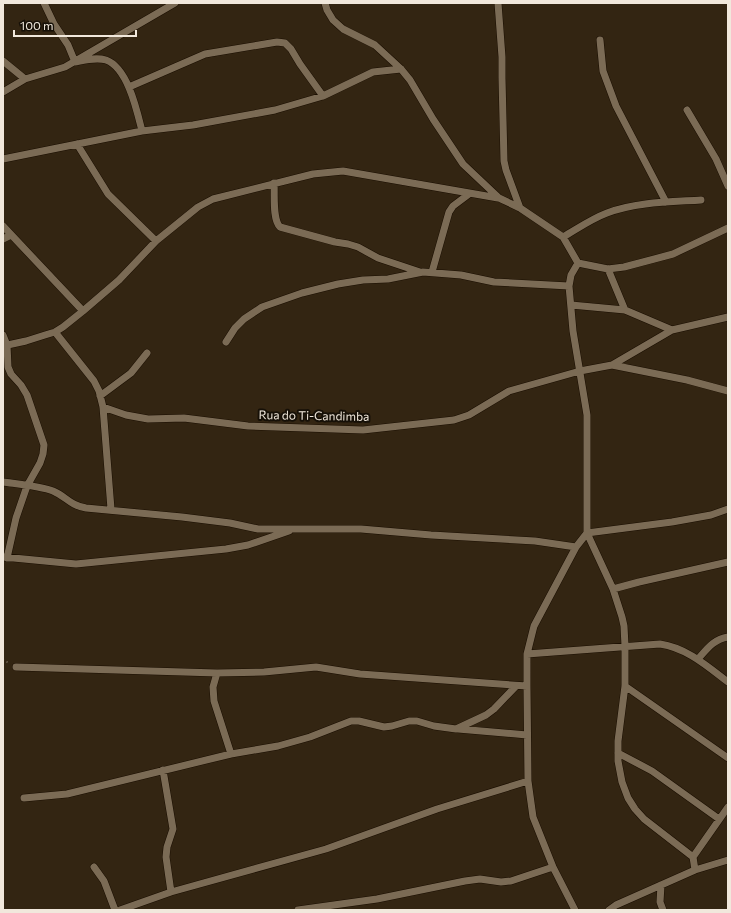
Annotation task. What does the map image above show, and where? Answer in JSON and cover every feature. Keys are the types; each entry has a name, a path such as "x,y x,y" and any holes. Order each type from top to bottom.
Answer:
{"street":[{"path":"44,3 54,24 68,45 75,62"},
{"path":"3,92 25,79 65,67 75,62 175,3"},
{"path":"325,3 333,20 343,28 375,45 401,69 410,80 433,119 463,164 499,198"},
{"path":"498,3 502,57 504,160 506,170 520,208"},
{"path":"600,40 603,71 616,106 666,202"},
{"path":"129,87 205,54 278,42 285,43 291,49 323,96"},
{"path":"75,62 89,59 106,60 118,70 129,87 134,99 142,131"},
{"path":"3,61 25,79"},
{"path":"3,159 142,131 193,125 268,112 323,96 373,72 401,69"},
{"path":"687,110 716,159 728,186"},
{"path":"77,144 108,194 156,240"},
{"path":"5,345 26,341 55,332 83,312 119,280 156,240 198,206 213,199 313,174 343,171 499,198 520,208 563,237 578,263 608,269 663,258 728,228"},
{"path":"274,183 276,219 277,225 280,228 358,247 378,258 422,272"},
{"path":"432,272 449,212 453,206 469,194"},
{"path":"563,237 607,213 626,208 666,202 701,200"},
{"path":"3,226 83,312"},
{"path":"3,239 11,235"},
{"path":"578,263 571,275 569,286 573,331 587,415 587,533 613,589 622,617 625,646 625,686 618,741 622,782 628,798 644,819 693,857"},
{"path":"608,269 625,310"},
{"path":"226,342 235,328 244,319 262,307 274,302 338,284 362,280 388,279 422,272 432,272 461,275 494,282 569,286"},
{"path":"570,305 625,310 672,330"},
{"path":"612,365 672,330 728,317"},
{"path":"55,332 94,381 100,396 103,407 111,510"},
{"path":"3,335 10,374 21,385 27,395 44,445 40,463 27,486 5,557 76,564 226,549 295,530"},
{"path":"100,396 131,373 147,353"},
{"name":"Rua do Ti-Candimba","path":"103,407 126,415 148,419 184,418 242,425 363,430 454,420 469,415 509,390 580,371 612,365 687,380 728,392"},
{"path":"3,482 51,490 60,494 76,506 230,523 258,529 362,529 535,542 576,547"},
{"path":"575,910 553,867 533,817 528,781 527,654 534,626 576,547 587,533 672,522 711,515 728,508"},
{"path":"613,589 728,562"},
{"path":"698,659 712,643 718,639 728,637"},
{"path":"527,654 660,644 698,659 728,682"},
{"path":"16,667 218,673 264,672 316,667 360,674 527,686"},
{"path":"218,673 214,687 214,701 231,754"},
{"path":"456,729 486,715 494,709 516,686"},
{"path":"625,686 728,758"},
{"path":"24,798 67,794 231,754 278,746 310,737 351,721 359,721 384,727 409,721 418,721 434,726 456,729 528,735"},
{"path":"618,753 652,771 718,819"},
{"path":"163,770 173,829 167,847 166,857 172,892"},
{"path":"120,910 172,892 326,849 437,809 528,781"},
{"path":"695,870 693,857 718,819 728,807"},
{"path":"609,910 616,905 695,870 728,860"},
{"path":"94,867 104,881 116,910"},
{"path":"298,910 377,899 465,881 480,879 501,882 511,881 553,867"},
{"path":"661,885 660,902 663,910"}]}
